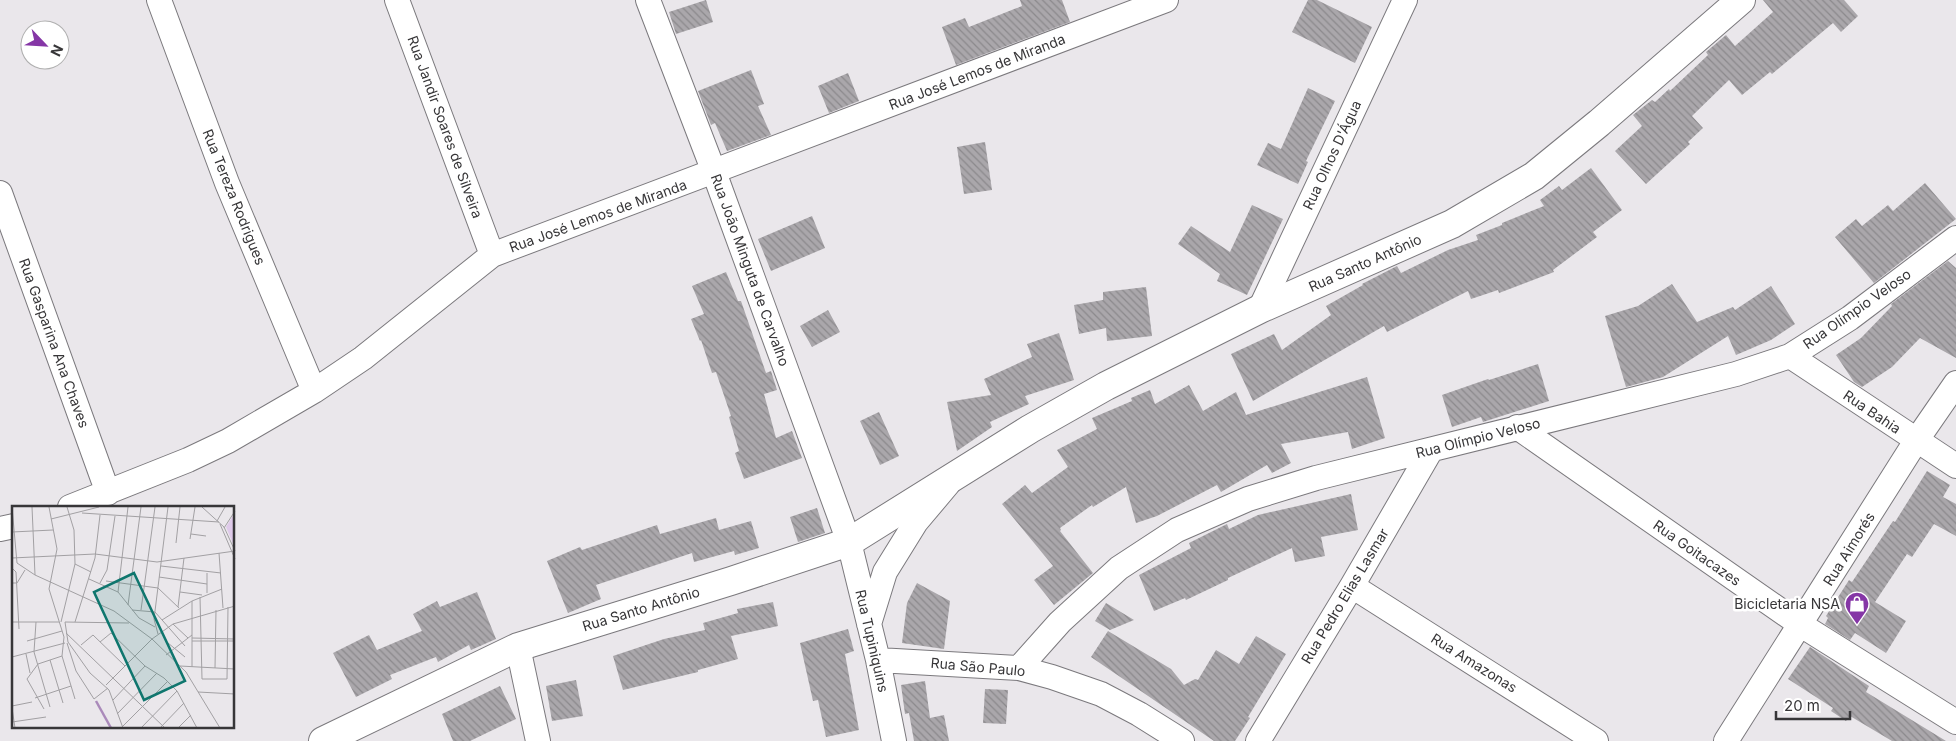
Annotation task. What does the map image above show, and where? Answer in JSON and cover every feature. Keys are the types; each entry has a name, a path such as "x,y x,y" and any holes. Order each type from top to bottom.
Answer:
{"street":[{"name":"Rua Tereza Rodrigues","path":"159,0 227,183 314,391"},
{"name":"Rua Jandir Soares de Silveira","path":"397,0 492,255"},
{"name":"Rua João Minguta de Carvalho","path":"648,0 714,172 849,542"},
{"name":"Rua José Lemos de Miranda","path":"73,506 188,460 228,441 314,391 363,358 492,255 1166,0"},
{"name":"Rua Olhos D'Água","path":"1260,310 1405,0"},
{"name":"Rua Santo Antônio","path":"323,741 518,647 849,542 1030,429 1106,386 1260,310 1452,224 1534,176 1741,0"},
{"name":"Rua Gasparina Ana Chaves","path":"0,193 108,493"},
{"name":"Rua Olímpio Veloso","path":"1019,668 1060,622 1119,568 1177,530 1248,499 1316,478 1736,374 1790,356 1850,318 1956,238"},
{"name":"Rua Bahia","path":"1790,356 1956,466"},
{"name":"Rua Aimorés","path":"1726,741 1916,441 1956,383"},
{"name":"Rua Goitacazes","path":"1517,427 1801,625 1956,722"},
{"name":"Rua Pedro Elias Lasmar","path":"1258,741 1352,586 1431,450"},
{"name":"Rua Santo Antônio","path":"869,624 885,572 916,522 956,475"},
{"name":"Rua Tupiniquins","path":"849,542 878,660 894,741"},
{"name":"Rua Amazonas","path":"1352,586 1596,741"},
{"path":"518,647 538,741"},
{"name":"Rua São Paulo","path":"878,660 1019,668 1052,676 1101,694 1139,714 1182,741"}],"building":[{"path":"706,0 713,22 676,34 669,12"},
{"path":"1020,0 1062,0 1070,22 956,65 942,27 965,18 969,27 1022,6"},
{"path":"1308,0 1317,0 1372,27 1355,63 1292,32"},
{"path":"1763,0 1844,0 1858,16 1841,32 1833,23 1772,74 1770,72 1742,95 1729,80 1692,116 1703,128 1688,142 1690,144 1646,184 1615,151 1642,126 1633,115 1652,100 1655,102 1669,89 1670,91 1708,55 1706,52 1726,35 1735,46 1773,12"},
{"path":"751,70 764,104 758,106 771,135 727,151 715,123 711,125 698,91"},
{"path":"848,73 859,101 829,113 818,86"},
{"path":"1308,88 1335,101 1306,161 1308,162 1298,184 1257,165 1268,143 1281,149"},
{"path":"985,142 992,190 964,194 957,147"},
{"path":"1591,168 1622,210 1593,232 1597,237 1553,270 1554,272 1499,293 1498,290 1471,299 1468,291 1387,332 1384,326 1253,401 1231,354 1274,334 1282,350 1331,315 1326,306 1362,284 1397,266 1401,273 1448,250 1478,240 1476,235 1544,206 1540,200 1559,186 1562,190"},
{"path":"1925,183 1956,219 1874,283 1835,237 1856,219 1862,226 1888,205 1893,211"},
{"path":"1252,205 1283,219 1247,295 1217,281 1220,274 1178,244 1191,226 1230,252"},
{"path":"812,216 825,248 771,271 758,239"},
{"path":"1948,261 1956,268 1956,358 1920,338 1892,367 1862,387 1854,382 1836,355 1861,338 1892,306 1891,304"},
{"path":"726,272 738,301 741,301 766,373 771,371 777,390 764,394 776,438 792,431 802,458 744,479 735,453 739,451 729,417 731,416 716,372 712,373 701,340 691,319 704,314 692,286"},
{"path":"1672,284 1697,322 1733,307 1735,310 1771,286 1795,324 1771,340 1736,355 1728,336 1663,377 1626,387 1605,316 1638,306"},
{"path":"1146,287 1152,336 1107,341 1106,328 1079,334 1074,305 1103,300 1103,292"},
{"path":"828,310 840,332 812,347 800,326"},
{"path":"1059,333 1074,380 1025,396 1029,404 990,422 992,427 957,451 947,402 991,395 984,379 1032,357 1027,344"},
{"path":"1538,364 1549,401 1483,422 1481,417 1452,427 1442,395"},
{"path":"1367,377 1385,438 1352,449 1348,432 1281,444 1291,463 1272,473 1267,465 1221,492 1217,485 1157,516 1136,523 1126,487 1093,507 1092,505 1060,528 1060,531 1093,573 1054,605 1034,580 1053,566 1002,504 1025,485 1032,493 1068,467 1057,450 1097,429 1092,418 1132,401 1131,398 1150,390 1155,404 1189,385 1203,411 1236,392 1246,415"},
{"path":"879,412 899,456 880,465 860,421"},
{"path":"1927,471 1950,485 1943,497 1956,504 1956,536 1934,524 1912,557 1907,554 1875,602 1906,621 1886,653 1855,633 1850,640 1825,624 1828,618 1826,616 1849,580 1852,582 1893,521 1895,522"},
{"path":"1351,494 1358,530 1321,537 1325,556 1295,562 1292,548 1186,600 1185,598 1154,611 1139,575 1191,548 1189,543 1227,524 1229,529 1258,515"},
{"path":"817,508 825,533 798,542 790,517"},
{"path":"716,518 719,530 751,521 759,548 735,555 734,551 694,562 692,553 596,585 601,599 568,613 547,561 580,547 582,550 657,525 660,534"},
{"path":"917,583 950,601 944,649 902,643 907,603"},
{"path":"477,592 496,639 471,650 469,645 438,662 436,657 390,675 392,679 356,697 333,653 369,635 377,650 422,631 413,614 437,601 440,607"},
{"path":"773,602 778,626 731,636 738,659 698,670 698,672 623,690 613,656 664,639 705,630 703,623 738,613 737,609"},
{"path":"1106,603 1134,620 1110,630 1095,621"},
{"path":"848,629 854,651 845,654 859,730 826,737 818,700 813,701 800,643"},
{"path":"1108,631 1171,669 1184,685 1195,679 1198,680 1216,650 1239,664 1256,636 1286,654 1235,741 1214,741 1091,657"},
{"path":"1810,647 1869,686 1866,692 1946,741 1892,741 1850,716 1846,721 1831,711 1833,708 1788,679"},
{"path":"576,680 583,716 552,721 546,686"},
{"path":"925,681 930,718 944,715 949,741 914,741 909,713 905,714 901,685"},
{"path":"500,686 516,719 470,741 453,741 442,714"},
{"path":"985,689 1008,690 1006,724 983,723"}],"place":[{"name":"Bicicletaria NSA","path":"1857,625"}]}
